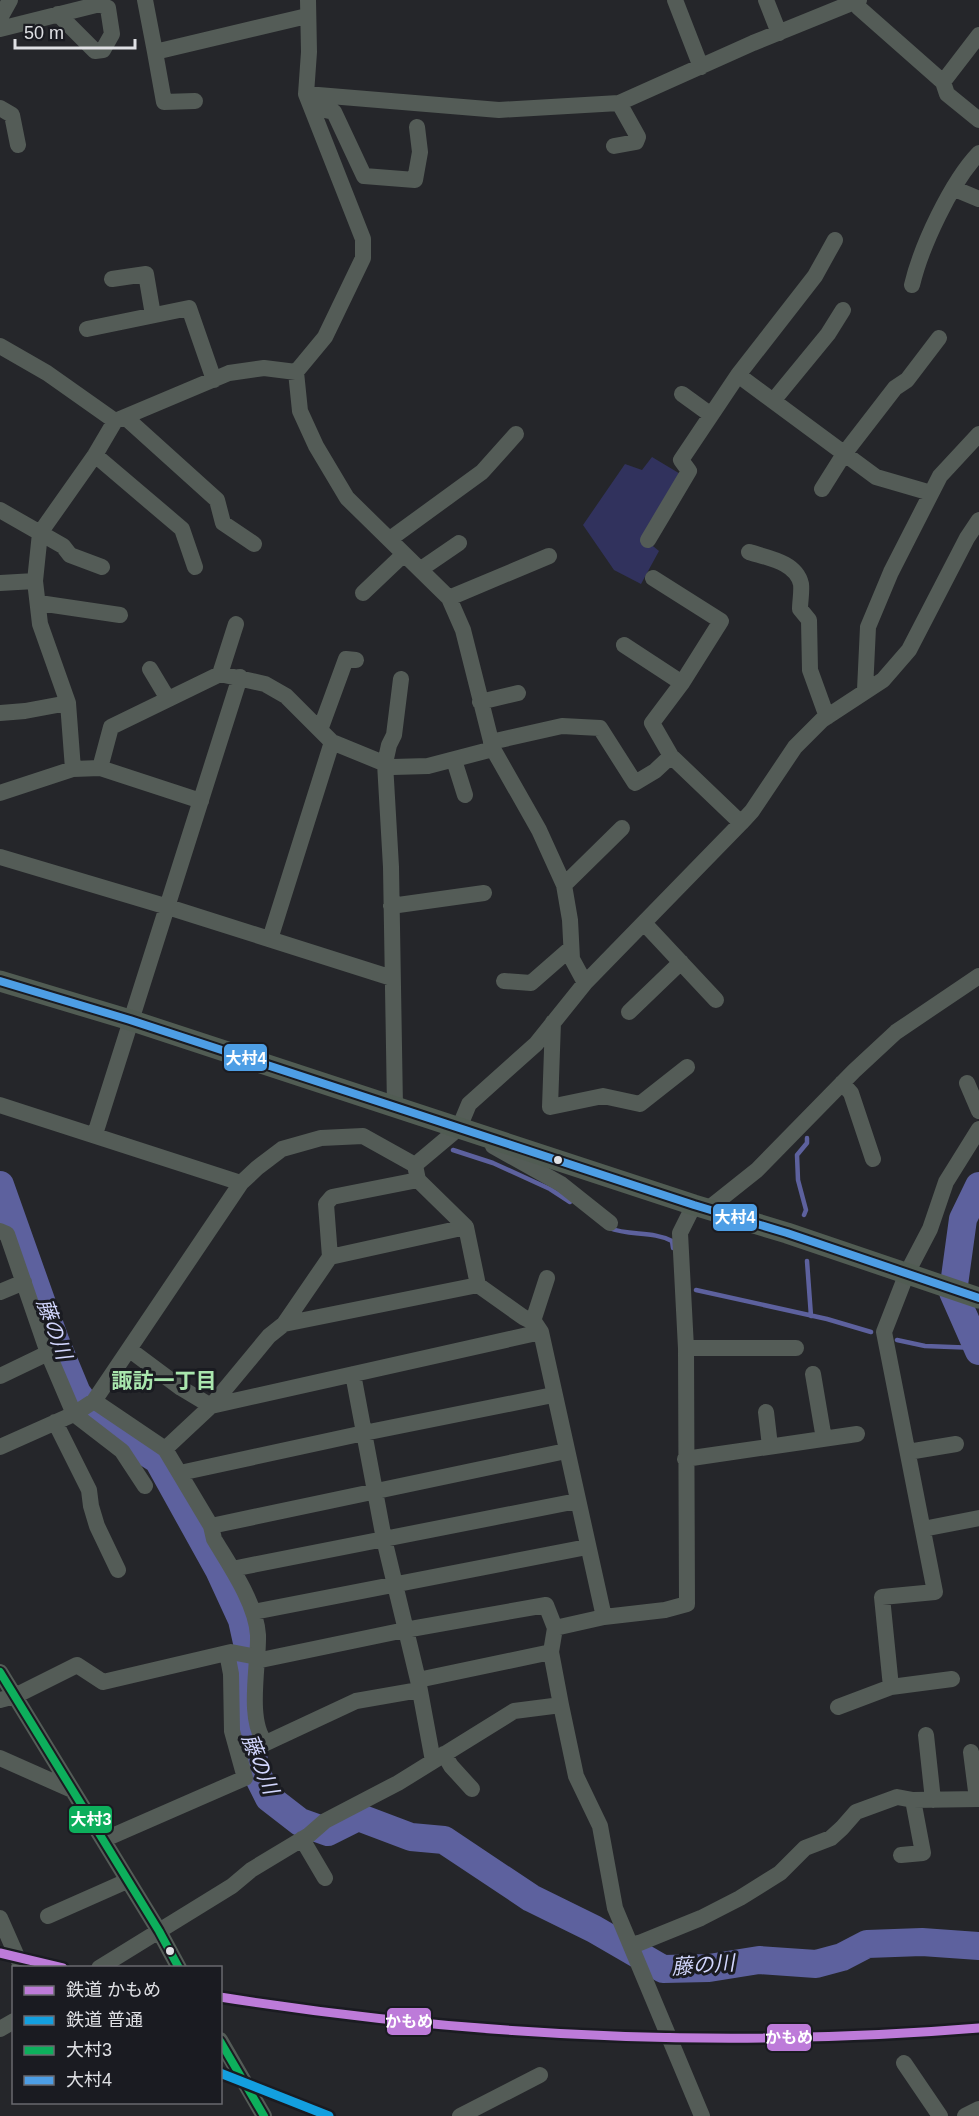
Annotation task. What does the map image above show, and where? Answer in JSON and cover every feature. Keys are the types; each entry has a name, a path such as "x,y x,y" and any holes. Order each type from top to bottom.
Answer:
{"main road":[{"path":"0,981 130,1020 979,1298"}],"street":[{"path":"0,18 10,0"},
{"path":"145,0 164,102 195,101"},
{"path":"675,0 701,67"},
{"path":"766,0 779,33"},
{"path":"308,101 499,110 619,103 858,0 858,7 943,82 947,94 979,120"},
{"path":"155,52 308,8 308,101 363,239 363,258 326,337 296,372 300,411 316,446 347,498 449,598 463,630 492,746 539,830 564,885 570,920 572,959 585,983"},
{"path":"0,28 58,14"},
{"path":"943,82 979,35"},
{"path":"308,101 334,112 364,176 416,180 420,152 417,127"},
{"path":"614,146 636,142 639,137 619,103"},
{"path":"0,108 12,115 18,145"},
{"path":"912,285 915,270 939,216 969,163 979,153"},
{"path":"955,189 979,198"},
{"path":"648,540 689,471 681,460 738,375 815,276 835,240"},
{"path":"112,279 146,274 153,315"},
{"path":"87,329 189,308 214,380"},
{"path":"773,401 828,334 843,310"},
{"path":"822,489 844,454 895,388 907,381 939,338"},
{"path":"0,346 120,419 218,500 223,524 254,544"},
{"path":"73,769 68,703 40,624 35,581 40,533 120,419 229,374 264,368 296,372"},
{"path":"738,375 876,477 931,492"},
{"path":"682,394 711,415"},
{"path":"390,539 482,472 516,434"},
{"path":"866,690 868,627 891,572 940,476 979,434"},
{"path":"95,455 182,529 195,567"},
{"path":"0,510 63,546 70,555 102,567"},
{"path":"165,1449 211,1406 269,1336 284,1324 330,1257 326,1204 332,1197 417,1172 459,1128 469,1104 536,1044 585,983 741,823 795,747 827,717 883,680 909,650 967,538 979,520"},
{"path":"421,569 459,543"},
{"path":"749,552 790,567 797,574 801,585 800,609 808,620 810,670 827,717"},
{"path":"363,593 404,554"},
{"path":"449,598 549,556"},
{"path":"653,578 721,621 652,723 671,756 741,823"},
{"path":"0,583 35,581"},
{"path":"39,603 120,615"},
{"path":"220,674 236,624"},
{"path":"624,645 681,682"},
{"path":"270,939 345,659 356,660"},
{"path":"150,669 168,699"},
{"path":"100,768 111,727 220,674 265,684 286,696 326,736 393,767 428,766 454,760 492,746 562,726 600,728 635,783 655,771 671,756"},
{"path":"95,1134 240,677"},
{"path":"395,1107 386,764 389,745 394,735 400,679"},
{"path":"480,702 518,693"},
{"path":"0,713 68,703"},
{"path":"454,760 465,795"},
{"path":"0,793 73,769 100,768 201,801"},
{"path":"564,885 622,828"},
{"path":"0,857 392,978"},
{"path":"391,906 484,893"},
{"path":"644,923 716,1000"},
{"path":"504,981 531,982 571,948"},
{"path":"629,1012 664,988 681,962"},
{"path":"555,1628 604,1617 665,1610 687,1604 686,1348 680,1233 701,1207 757,1170 842,1083 896,1032 979,976"},
{"path":"553,1022 550,1107 603,1096 640,1104 687,1067"},
{"path":"842,1083 851,1093 873,1159"},
{"path":"967,1083 979,1111"},
{"path":"0,1105 241,1183"},
{"path":"459,1128 561,1184 610,1223"},
{"path":"891,1687 882,1597 935,1592 884,1332 913,1275 946,1182 979,1129"},
{"path":"0,1447 75,1414 94,1401 241,1183 282,1149 321,1138 363,1136 417,1172 466,1227 478,1286 537,1327"},
{"path":"330,1257 466,1227"},
{"path":"0,1231 7,1234 48,1353 75,1414 122,1451 145,1486"},
{"path":"547,1278 537,1327 604,1617"},
{"path":"0,1292 24,1281"},
{"path":"284,1324 478,1286"},
{"path":"130,1350 181,1388 211,1406 353,1374 537,1327"},
{"path":"686,1348 796,1348"},
{"path":"0,1376 48,1353"},
{"path":"353,1374 374,1492 394,1585 438,1758 451,1766 472,1789"},
{"path":"813,1374 824,1439"},
{"path":"180,1473 553,1395"},
{"path":"94,1401 165,1449 211,1526 214,1539 254,1612 258,1634 255,1708 260,1737 266,1743 356,1701 551,1652"},
{"path":"766,1412 770,1446"},
{"path":"55,1422 89,1490 91,1506 98,1526 118,1570"},
{"path":"685,1460 857,1434"},
{"path":"908,1452 956,1444"},
{"path":"211,1526 566,1451"},
{"path":"232,1569 577,1501"},
{"path":"923,1529 979,1518"},
{"path":"254,1612 587,1547"},
{"path":"7,1698 77,1665 103,1682 229,1653 256,1658 546,1605 555,1628 551,1652 576,1776 600,1826 615,1908 702,2116"},
{"path":"103,1840 245,1778 232,1731 229,1653"},
{"path":"0,1672 7,1698 72,1790 159,1931 178,1966"},
{"path":"838,1707 891,1687 952,1679"},
{"path":"102,1966 232,1886 251,1870 305,1837 325,1821 398,1783 514,1711 561,1705"},
{"path":"926,1735 933,1800"},
{"path":"633,1950 638,1944 701,1918 740,1898 780,1873 805,1848 831,1838 856,1812 897,1797 913,1800 978,1799 971,1752"},
{"path":"0,1758 72,1790"},
{"path":"901,1855 923,1853 913,1800"},
{"path":"305,1837 325,1878"},
{"path":"48,1916 127,1881"},
{"path":"0,1918 3,1935 21,1966"},
{"path":"222,2043 264,2116"},
{"path":"904,2063 940,2116"},
{"path":"460,2116 540,2074"},
{"path":"965,2116 979,2109"}],"shaded area":[{"path":"652,457 682,475 643,538 659,551 641,584 614,570 583,525 625,464 642,470"}],"waterway":[{"path":"804,1215 806,1210 798,1180 797,1155 807,1143 807,1138"},
{"path":"453,1150 493,1163 550,1189 570,1202"},
{"name":"藤の川","path":"0,1185 55,1340 77,1393 97,1421 158,1460 219,1570 242,1620 248,1647 242,1702 243,1722 259,1778 269,1798 300,1822 328,1832 358,1817 411,1837 444,1840 531,1898 594,1929 663,1969 709,1968 759,1960 816,1964 842,1957 867,1944 922,1942 979,1946"},
{"path":"979,1186 963,1219 953,1292 979,1351"},
{"path":"609,1228 665,1238 672,1241 673,1248"},
{"path":"807,1261 811,1316"},
{"path":"696,1290 827,1319 871,1332"},
{"path":"897,1340 925,1346 977,1348"}],"rail line":[{"name":"かもめ","path":"0,1953 55,1966"},
{"name":"かもめ","path":"222,1997 409,2022 599,2035 789,2038 979,2028"},
{"name":"普通","path":"222,2074 329,2116"}],"transit line":[{"name":"大村4","path":"0,981 130,1020 694,1205 787,1233 979,1298"},
{"name":"大村3","path":"0,1672 159,1931 178,1966"},
{"name":"大村3","path":"222,2044 264,2116"}],"district":[{"name":"諏訪一丁目","path":"164,1381"}]}
